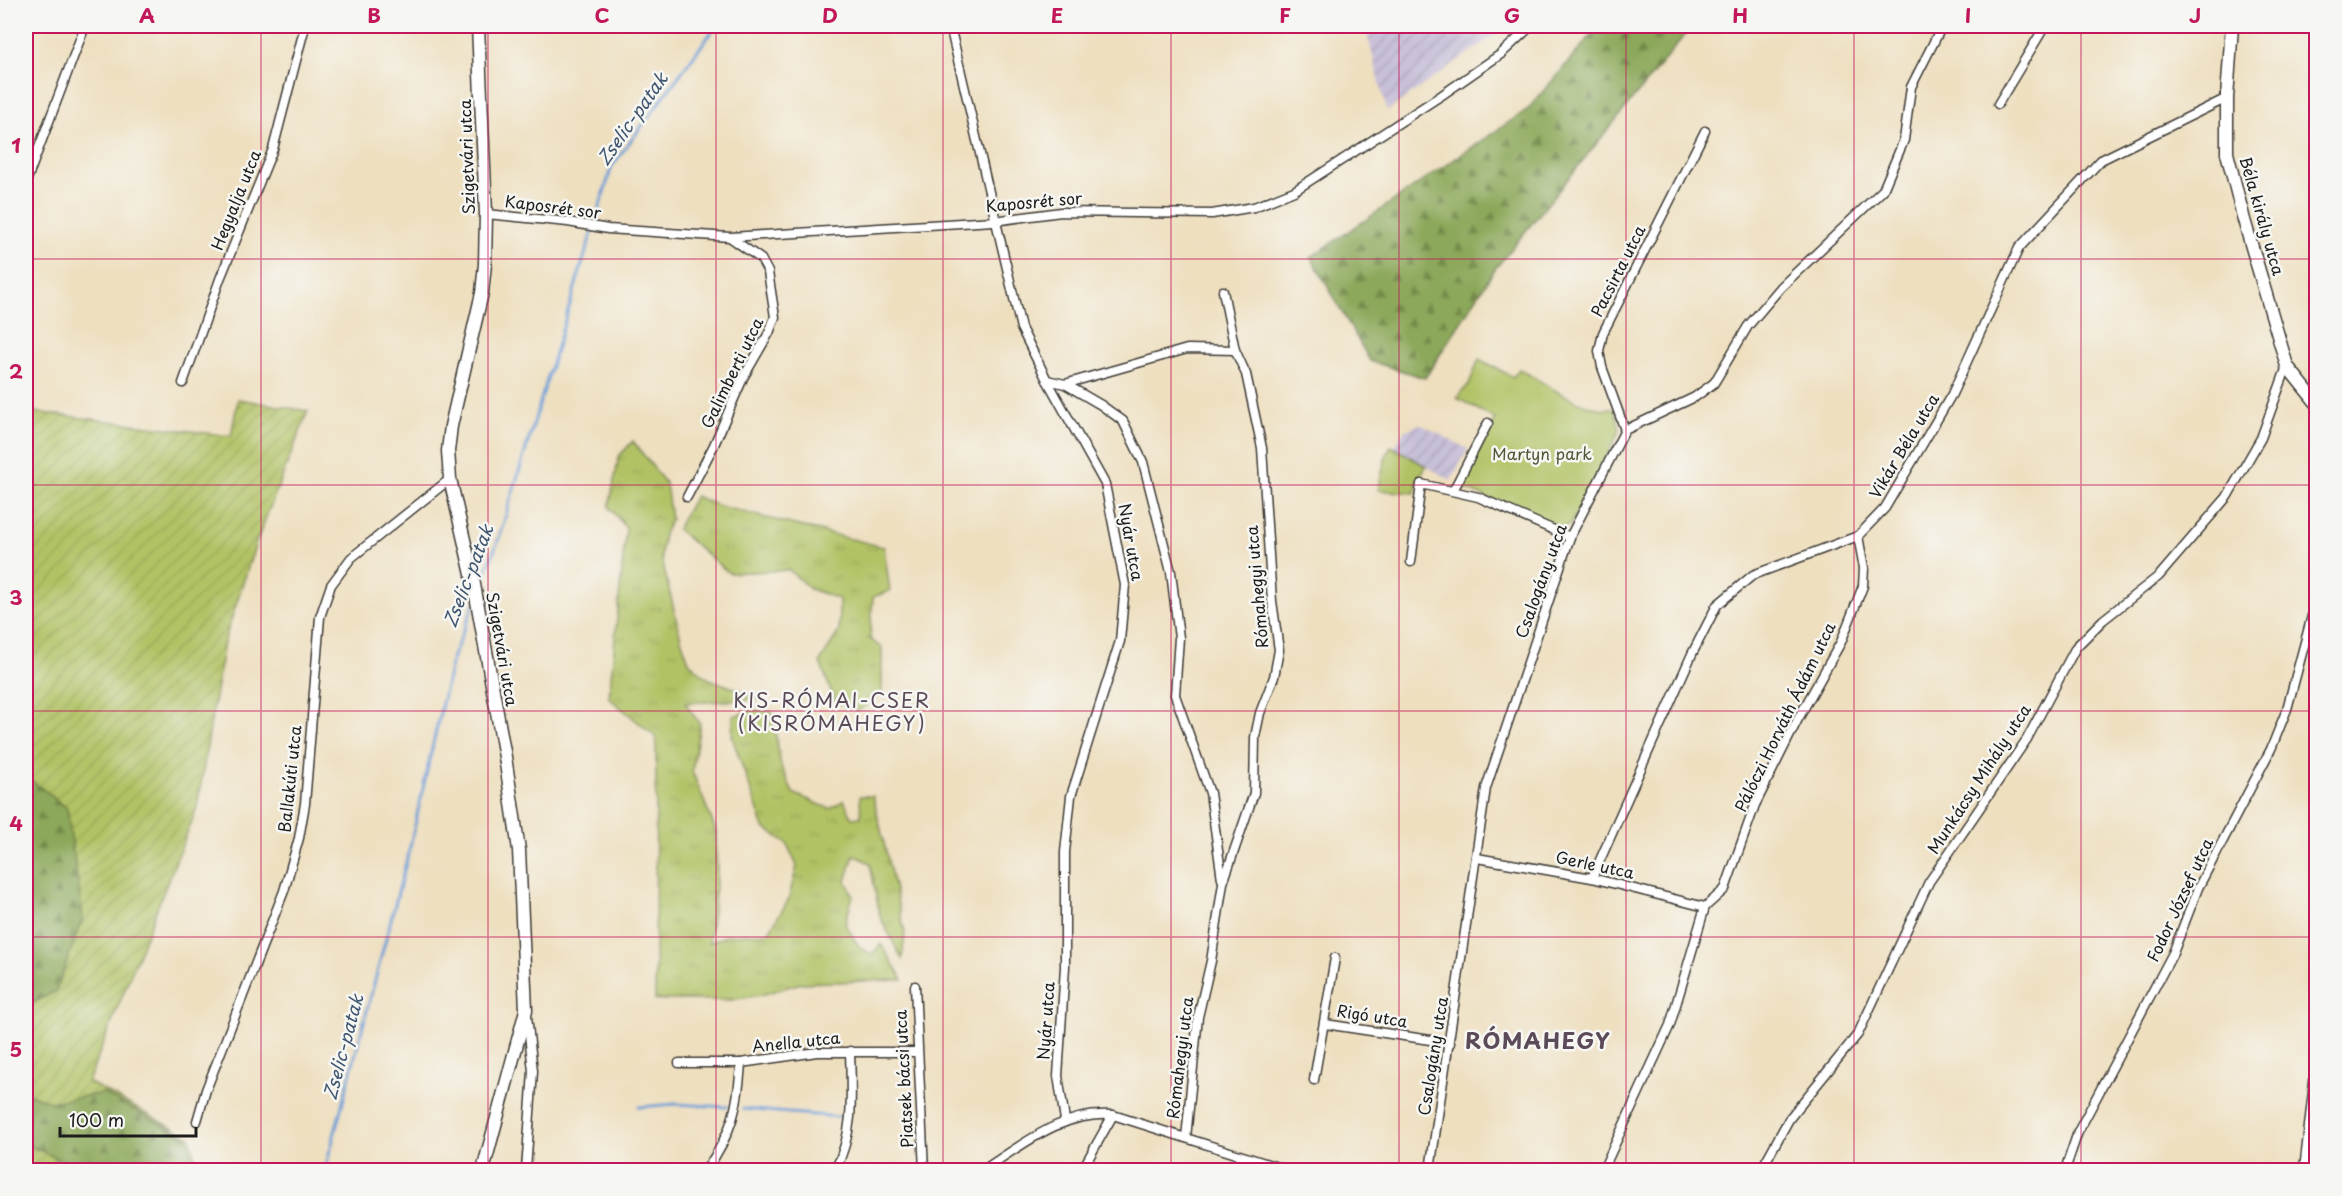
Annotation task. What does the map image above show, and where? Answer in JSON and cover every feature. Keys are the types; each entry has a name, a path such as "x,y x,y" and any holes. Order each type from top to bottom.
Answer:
{"street":[{"path":"26,182 85,26"},
{"name":"Hegyalja utca","path":"183,383 220,279 273,149 305,26"},
{"name":"Szigetvári utca","path":"478,26 486,214 482,293 451,426 448,451 450,479 473,579 519,850 526,1010 483,1170"},
{"name":"Nyár utca","path":"950,26 1021,328 1105,484 1125,585 1120,640 1071,796 1065,852 1065,967 1058,1076 1065,1120"},
{"name":"Kaposrét sor","path":"486,214 602,228 730,237 994,221 1061,212 1212,214 1254,207 1294,191 1432,101 1501,54 1531,26"},
{"path":"1625,430 1695,397 1714,383 1748,326 1781,287 1883,189 1904,140 1911,87 1942,26"},
{"path":"1998,104 2045,26"},
{"name":"Béla király utca","path":"2232,26 2227,98 2228,153 2244,220 2288,366 2316,402"},
{"name":"Vikár Béla utca","path":"1592,878 1692,654 1717,605 1753,575 1858,536 1885,508 1952,394 2019,248 2102,160 2227,98"},
{"name":"Pacsirta utca","path":"1625,430 1602,367 1599,351 1603,333 1705,131"},
{"name":"Galimberti utca","path":"687,497 714,445 743,378 769,333 775,317 768,272 761,259 730,237"},
{"name":"Rómahegyi utca","path":"1186,1138 1198,1017 1211,961 1223,883 1254,793 1255,737 1260,712 1274,677 1279,650 1272,601 1262,448 1246,374 1235,350 1223,291"},
{"path":"1065,384 1187,349 1235,350"},
{"name":"Munkácsy Mihály utca","path":"1761,1170 1789,1119 1858,1034 1929,882 2027,739 2076,647 2103,620 2159,576 2227,497 2261,438 2288,366"},
{"path":"1047,380 1065,384 1123,421 1143,462 1171,572 1179,638 1174,694 1210,794 1223,883"},
{"path":"1454,489 1488,423"},
{"name":"Csalogány utca","path":"1430,1170 1486,788 1570,537 1625,430"},
{"name":"Ballakúti utca","path":"197,1121 206,1090 284,891 299,838 305,804 320,617 331,585 351,558 450,479"},
{"path":"1411,562 1421,484 1454,489 1494,503 1570,537"},
{"name":"Pálóczi Horváth Ádám utca","path":"1603,1170 1670,1025 1705,907 1725,889 1755,806 1798,719 1841,642 1863,586 1864,568 1858,536"},
{"name":"Fodor József utca","path":"2065,1170 2078,1132 2173,953 2198,888 2271,750 2287,709 2316,601"},
{"name":"Gerle utca","path":"1477,858 1592,878 1705,907"},
{"name":"Rigó utca","path":"1314,1080 1335,958"},
{"name":"Piatsek bácsi utca","path":"915,986 924,1170"},
{"path":"526,1010 533,1071 526,1170"},
{"name":"Rigó utca","path":"1325,1024 1450,1043"},
{"path":"836,1170 845,1151 851,1125 850,1051"},
{"name":"Anella utca","path":"679,1063 741,1063 778,1056 850,1051 917,1052"},
{"path":"706,1170 723,1145 733,1123 738,1102 741,1063"},
{"path":"2304,1170 2316,1064"},
{"path":"983,1170 1065,1120 1081,1115 1113,1115 1287,1170"},
{"path":"1082,1170 1113,1115"}],"shaded area":[{"path":"1365,26 1507,26 1387,111"},
{"path":"1420,424 1468,449 1451,480 1394,448 1404,431"}],"green space":[{"path":"1599,26 1692,26 1495,269 1425,378 1370,361 1311,257 1528,109"},
{"name":"Martyn park","path":"1479,359 1513,377 1519,369 1578,402 1603,409 1615,409 1620,430 1570,525 1561,528 1459,486 1495,419 1457,398 1469,384"},
{"path":"238,399 308,411 256,543 224,642 197,808 88,1082 190,1137 199,1170 196,1170 187,1138 103,1093 51,1102 26,1093 26,1027 31,1024 26,1007 56,991 83,918 67,808 26,776 26,411 231,436"},
{"path":"633,441 666,484 671,519 664,534 661,556 681,639 689,662 707,678 763,699 685,703 700,724 692,771 716,831 717,877 709,943 728,935 768,933 788,901 797,866 786,842 764,828 732,737 733,716 754,710 772,712 781,766 793,793 830,809 844,800 852,818 861,817 860,796 873,796 905,933 902,959 880,917 870,863 854,855 846,881 853,895 845,924 860,948 872,954 881,944 903,980 801,983 761,995 731,1000 655,1000 656,737 609,698 626,528 609,507 619,456"},
{"path":"1391,446 1426,466 1418,480 1415,493 1378,490 1386,456"},
{"path":"695,496 719,506 884,547 890,591 873,597 870,639 882,648 882,694 858,711 835,702 820,662 839,631 839,599 810,589 789,570 729,573 677,529"},
{"path":"26,776 67,808 83,918 56,991 26,1007"},
{"path":"26,1093 51,1102 103,1093 188,1139 196,1170 81,1170 26,1144"},
{"path":"26,1144 81,1170 26,1170"}],"waterway":[{"name":"Zselic-patak","path":"479,589 498,541 612,166 716,26"},
{"name":"Zselic-patak","path":"325,1170 409,851 452,659 474,604"},
{"path":"639,1107 676,1104 728,1107"},
{"path":"743,1109 839,1117"}],"district":[{"name":"KIS-RÓMAI-CSER (KISRÓMAHEGY)","path":"832,712"},
{"name":"RÓMAHEGY","path":"1538,1041"}]}
